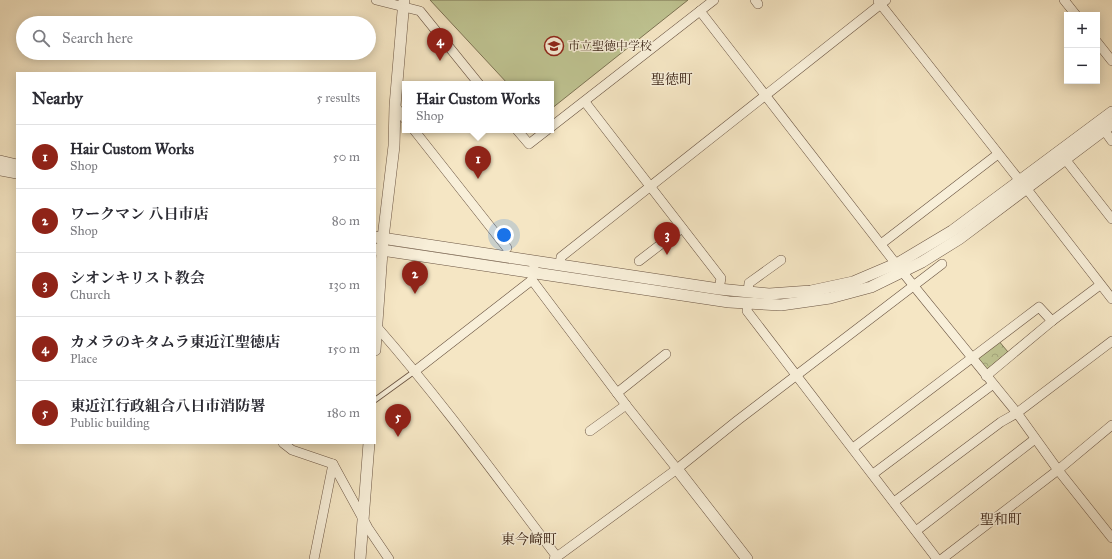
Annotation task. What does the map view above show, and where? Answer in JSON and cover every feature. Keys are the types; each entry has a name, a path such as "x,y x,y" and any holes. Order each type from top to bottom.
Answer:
{"street":[{"path":"376,0 404,3 420,11 477,81"},
{"path":"554,125 586,102 714,0"},
{"path":"1064,0 1074,12"},
{"path":"560,265 561,257 881,1 998,154 1108,291 1052,321 986,376"},
{"path":"376,338 379,238 394,146 395,106 404,3"},
{"path":"700,11 899,268 992,385 1017,413 1058,470 1112,538"},
{"path":"1100,46 1112,61"},
{"path":"586,102 721,278 719,289"},
{"path":"395,106 402,115"},
{"path":"1023,184 1112,112"},
{"path":"379,250 532,276 729,302 769,294 811,291 853,282 899,268 1023,184 1065,159 1108,127 1112,141"},
{"path":"416,133 507,248"},
{"path":"520,133 529,144 543,133"},
{"path":"881,244 998,154"},
{"path":"1065,159 1112,219"},
{"path":"0,161 16,165"},
{"path":"0,170 16,173"},
{"path":"639,261 682,228"},
{"path":"379,238 719,289 748,297"},
{"path":"781,260 749,283 747,311 937,559"},
{"path":"415,372 532,276 534,261"},
{"path":"377,327 415,372 556,558 677,469 942,264"},
{"path":"532,276 626,405 747,559"},
{"path":"853,448 1039,307 1052,321"},
{"path":"894,502 1001,422 1017,413 1112,341"},
{"path":"617,393 666,354"},
{"path":"873,474 992,385"},
{"path":"590,431 626,405"},
{"path":"942,559 1058,470 1112,426"},
{"path":"916,531 1035,439"},
{"path":"284,444 292,450 333,464 364,519 389,559"},
{"path":"360,559 369,444"},
{"path":"314,559 333,464"}],"lane":[{"path":"376,399 415,372"}],"green space":[{"name":"市立聖徳中学校","path":"430,0 688,0 554,107 554,81 505,81"},
{"path":"998,340 1008,352 986,370 976,359"}],"place":[{"name":"市立聖徳中学校","path":"554,46"},
{"name":"カメラのキタムラ東近江聖徳店","path":"440,61"},
{"name":"Hair Custom Works","path":"478,179"},
{"name":"シオンキリスト教会","path":"667,255"},
{"name":"ワークマン 八日市店","path":"415,294"},
{"name":"東近江行政組合八日市消防署","path":"398,437"}],"district":[{"name":"聖徳町","path":"672,79"},
{"name":"聖和町","path":"1001,519"},
{"name":"東今崎町","path":"529,539"}]}
